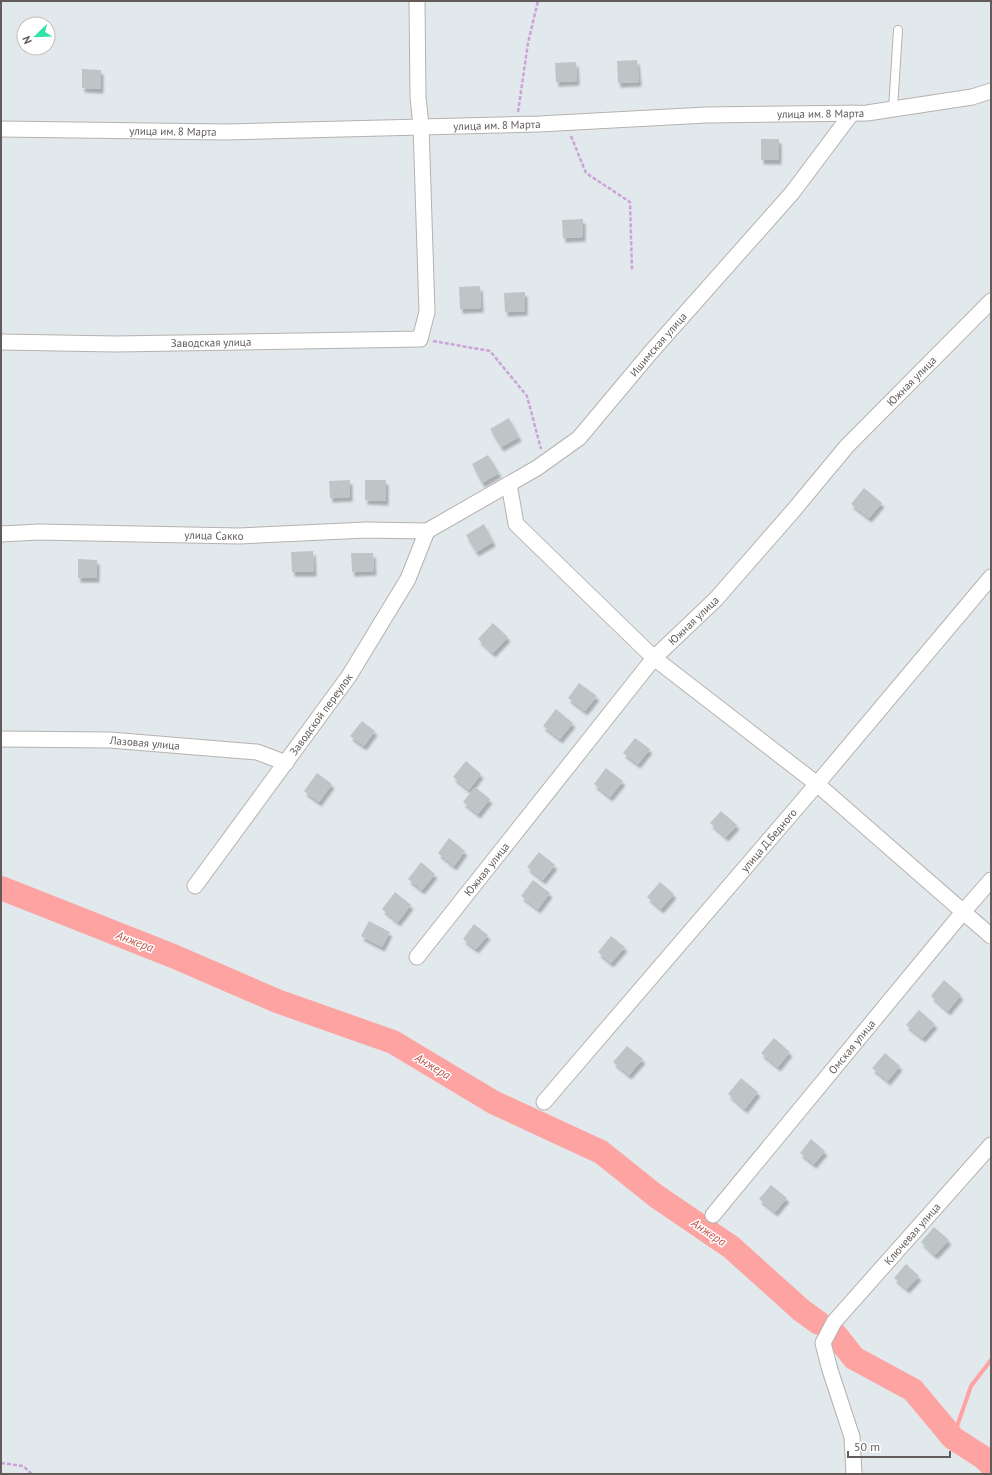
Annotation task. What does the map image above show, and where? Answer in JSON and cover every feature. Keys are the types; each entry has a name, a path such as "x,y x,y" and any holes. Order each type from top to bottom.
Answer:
{"street":[{"path":"417,1 418,97 421,126 427,312 420,339"},
{"name":"улица им. 8 Марта","path":"1,129 226,132 516,124 706,115 867,113 972,97 991,91"},
{"name":"Ишимская улица","path":"427,531 537,468 579,438 651,352 792,192 852,113"},
{"name":"Южная улица","path":"417,958 654,658 716,599 793,511 847,446 991,301"},
{"name":"Заводская улица","path":"1,342 116,344 420,339"},
{"path":"509,484 516,524 654,658 817,784 991,936"},
{"name":"улица Сакко","path":"1,534 39,532 239,536 358,530 427,531"},
{"name":"Заводской переулок","path":"195,886 286,763 357,663 408,579 427,531"},
{"name":"улица Д.Бедного","path":"544,1102 817,784 991,577"},
{"name":"Лазовая улица","path":"1,739 110,740 257,752 286,763"},
{"name":"Омская улица","path":"713,1215 991,880"},
{"name":"Ключевая улица","path":"854,1474 852,1437 823,1343 834,1322 991,1145"}],"lane":[{"path":"893,109 898,30"}],"path":[{"path":"516,124 528,44 538,1"},
{"path":"565,122 586,173 630,202 632,270"},
{"path":"420,339 490,351 527,396 543,457 537,468"},
{"path":"1,1464 23,1466 32,1474"}],"building":[{"path":"637,60 639,82 618,83 617,61"},
{"path":"576,62 577,81 556,82 555,63"},
{"path":"82,69 101,70 101,89 82,88"},
{"path":"761,139 779,139 779,160 761,160"},
{"path":"583,219 583,237 563,238 562,220"},
{"path":"480,286 481,308 460,309 459,287"},
{"path":"525,292 525,311 505,312 504,293"},
{"path":"509,418 519,437 501,447 490,429"},
{"path":"488,455 499,473 482,483 472,464"},
{"path":"350,480 350,497 330,498 329,481"},
{"path":"365,480 386,480 386,501 365,500"},
{"path":"864,488 882,503 869,518 851,504"},
{"path":"484,524 493,542 476,552 466,535"},
{"path":"313,551 314,572 292,572 291,552"},
{"path":"351,553 373,553 374,571 352,572"},
{"path":"78,559 97,560 97,578 78,578"},
{"path":"493,623 508,637 493,653 478,639"},
{"path":"579,683 597,696 585,711 568,698"},
{"path":"556,709 573,723 560,739 543,726"},
{"path":"362,721 375,731 364,746 350,736"},
{"path":"635,738 650,749 638,764 623,753"},
{"path":"466,761 481,774 469,790 453,777"},
{"path":"606,768 623,781 610,797 594,784"},
{"path":"317,773 332,784 319,802 304,791"},
{"path":"475,787 490,799 478,814 463,802"},
{"path":"721,811 737,825 726,837 710,823"},
{"path":"449,838 465,851 454,866 438,853"},
{"path":"539,852 555,865 543,880 527,867"},
{"path":"421,862 435,874 422,890 408,879"},
{"path":"533,880 550,893 538,909 521,896"},
{"path":"660,882 674,894 661,909 647,897"},
{"path":"395,892 411,905 398,922 382,909"},
{"path":"369,921 390,932 382,947 361,936"},
{"path":"474,924 488,935 476,949 463,939"},
{"path":"611,936 625,947 611,963 598,952"},
{"path":"944,980 961,995 948,1011 931,996"},
{"path":"919,1010 935,1024 923,1038 906,1025"},
{"path":"774,1038 790,1052 778,1067 761,1053"},
{"path":"627,1046 643,1059 629,1075 613,1062"},
{"path":"885,1053 900,1066 888,1081 872,1068"},
{"path":"741,1078 758,1092 745,1109 728,1094"},
{"path":"811,1139 825,1151 814,1164 800,1153"},
{"path":"771,1185 787,1198 775,1212 759,1199"},
{"path":"934,1227 949,1240 935,1255 921,1242"},
{"path":"906,1264 919,1276 907,1289 894,1278"}],"waterway":[{"name":"Анжера","path":"1,888 173,956 277,1001 393,1042 493,1102 601,1152 656,1196 731,1247 801,1310 819,1323"},
{"name":"Анжера","path":"835,1334 854,1358 913,1390 953,1438 984,1458 991,1465"},
{"path":"953,1438 971,1386 991,1360"}]}
